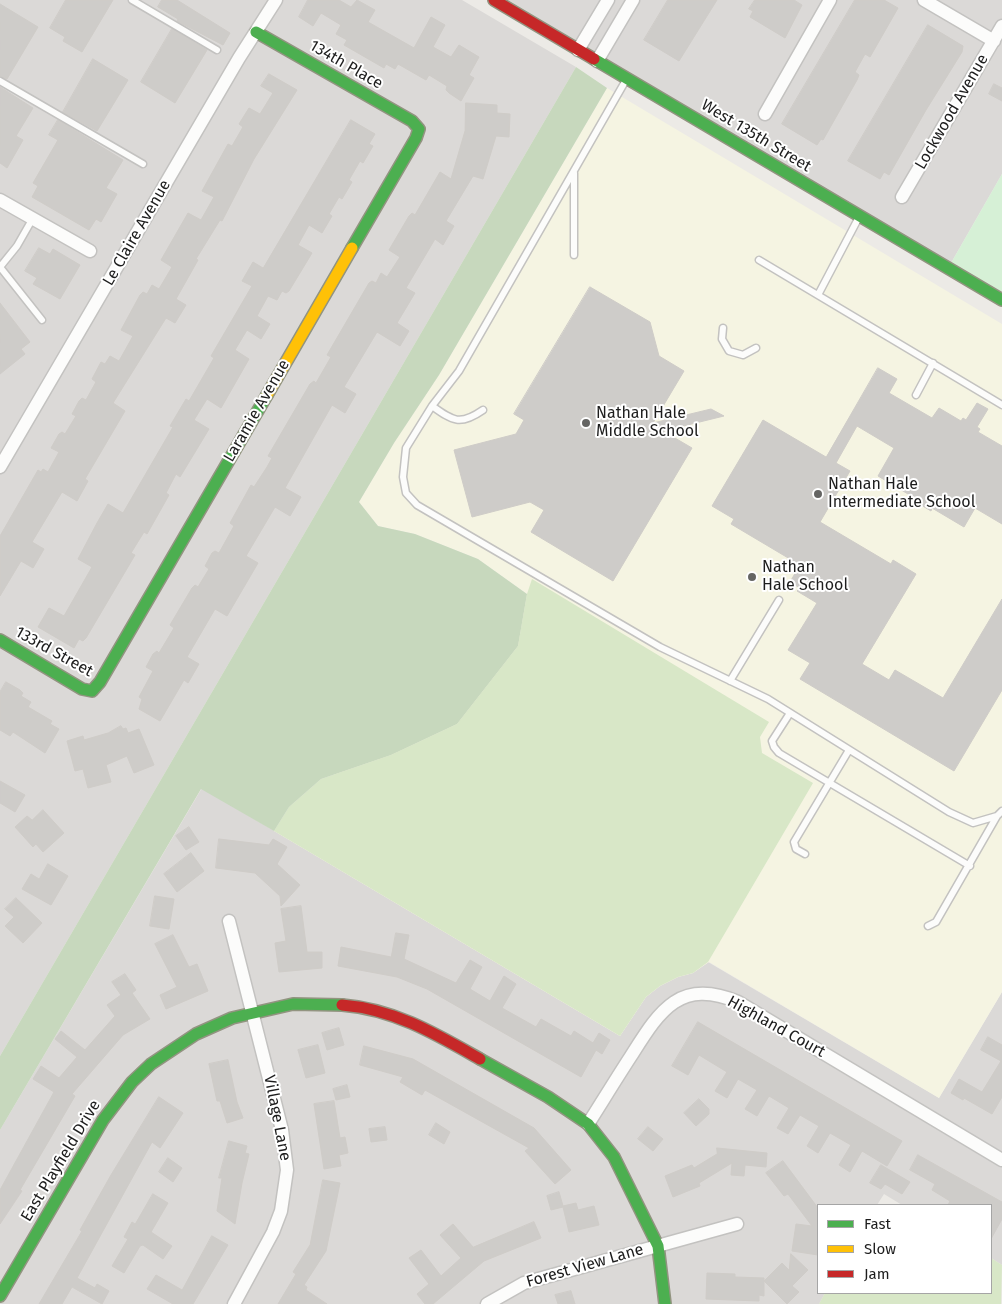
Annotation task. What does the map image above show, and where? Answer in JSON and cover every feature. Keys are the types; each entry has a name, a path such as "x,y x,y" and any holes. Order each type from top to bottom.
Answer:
{"street":[{"name":"Le Claire Avenue","path":"0,467 276,0"},
{"name":"West 135th Street","path":"494,0 1002,300"},
{"path":"578,50 608,0"},
{"path":"597,61 633,0"},
{"path":"765,114 830,0"},
{"path":"924,0 994,40"},
{"name":"Lockwood Avenue","path":"902,197 1002,26"},
{"name":"134th Place","path":"256,32 412,121 419,129"},
{"name":"Laramie Avenue","path":"92,691 100,682 416,138 419,129"},
{"path":"0,200 90,251"},
{"name":"133rd Street","path":"0,640 82,689 92,691"},
{"name":"Village Lane","path":"230,921 282,1130 287,1170 284,1196 273,1232 234,1304"},
{"name":"Highland Court","path":"588,1124 658,1014 682,998 706,993 738,1002 1002,1160"},
{"name":"East Playfield Drive","path":"0,1296 103,1120 132,1082 151,1064 196,1034 232,1018 293,1004 358,1006 419,1024 548,1097 588,1124 614,1157 658,1246 665,1304"},
{"name":"Forest View Lane","path":"487,1304 524,1283 737,1224"}],"lane":[{"path":"132,0 217,50"},
{"path":"627,78 459,371 432,406 406,448 403,466 406,493 417,505 660,647 768,699 949,812 972,823 1000,814"},
{"path":"0,81 143,164"},
{"path":"574,172 574,254"},
{"path":"818,294 859,216"},
{"path":"33,218 17,246 0,267 42,320"},
{"path":"759,260 1002,405"},
{"path":"723,328 722,339 729,351 743,355 756,348"},
{"path":"916,395 933,363"},
{"path":"432,406 451,419 460,420 471,418 483,410"},
{"path":"730,681 779,600"},
{"path":"790,713 772,742 774,747 829,783 970,866"},
{"path":"805,854 796,849 794,842 849,750"},
{"path":"928,926 936,922 1000,814"}],"shaded area":[{"path":"0,0 462,0 576,67 0,1056"},
{"path":"508,0 1002,0 1002,174 951,263"},
{"name":"Nathan Hale School","path":"607,88 1002,324 1002,992 939,1098 709,962 693,973 678,977 660,986 646,997 620,1036 274,831 527,594 478,559 415,534 378,526 359,502 394,443 439,375"},
{"path":"202,788 620,1036 646,997 660,986 678,977 693,973 708,962 939,1098 1002,992 1002,1265 992,1259 992,1204 900,1204 884,1194 878,1204 817,1204 817,1294 824,1294 819,1304 0,1304 0,1130"}],"green space":[{"path":"576,67 607,88 439,375 394,443 359,502 378,526 415,534 478,559 527,594 518,646 457,724 391,755 321,779 289,807 274,831 201,789 0,1130 0,1056"},
{"path":"1002,174 1002,292 951,263"},
{"path":"532,579 769,722 760,737 762,753 813,783 708,962 693,973 678,977 660,986 646,997 620,1036 274,831 289,807 321,779 391,755 457,724 518,646 527,594"},
{"path":"992,1259 1002,1265 1001,1304 819,1304 824,1294 992,1294"}],"building":[{"path":"66,0 113,0 82,52 63,41 65,37 50,28"},
{"path":"162,0 177,0 230,33 223,45 177,21 178,19 158,7"},
{"path":"308,0 339,0 351,7 357,0 375,10 368,22 414,48 431,17 445,25 433,47 451,57 459,45 479,57 469,75 474,78 461,101 446,90 447,86 429,75 426,80 398,64 395,69 386,64 384,68 344,45 347,40 336,34 341,25 321,13 313,26 299,17"},
{"path":"668,0 717,0 679,61 644,40"},
{"path":"755,0 794,0 802,5 785,38 750,17 753,11 749,9"},
{"path":"855,0 884,0 898,8 870,57 865,54 855,72 859,75 857,80 823,140 821,139 817,145 782,124"},
{"path":"0,4 38,27 7,79 0,76"},
{"path":"928,25 963,46 962,52 889,175 884,172 880,179 848,161"},
{"path":"172,29 207,50 175,103 141,82"},
{"path":"93,59 128,80 97,131 63,112"},
{"path":"269,74 297,90 254,159 222,221 220,220 196,259 198,260 176,299 186,305 175,323 166,318 113,403 125,411 85,479 88,481 77,501 62,492 32,542 44,549 33,568 21,561 0,596 0,536 38,470 41,472 43,469 48,472 59,452 51,448 59,434 62,432 65,434 76,416 72,414 79,401 82,398 86,400 96,382 92,379 101,362 105,364 110,356 119,361 133,336 121,330 140,295 143,292 147,294 152,285 159,289 172,267 161,260 188,213 201,220 214,197 202,191 228,144 232,146 243,127 239,124 249,108 260,114 273,93 261,86"},
{"path":"994,84 1002,88 1002,101 989,94"},
{"path":"0,87 33,108 16,136 23,140 7,168 0,163"},
{"path":"466,103 497,105 497,113 510,114 509,137 496,136 483,179 473,176 446,221 454,226 443,245 435,239 406,288 415,293 397,323 409,331 400,346 377,332 344,387 356,394 345,413 332,405 285,488 301,497 290,516 275,507 246,556 258,563 227,616 215,609 187,657 199,664 188,683 184,680 160,721 139,709 142,699 139,697 153,671 146,667 153,654 157,651 159,653 174,628 170,625 192,588 195,585 198,587 209,569 205,566 212,553 215,551 219,553 234,526 230,523 251,485 254,487 267,467 272,458 268,456 310,384 314,381 316,383 331,357 327,355 369,283 372,281 376,283 381,273 387,277 400,257 389,250 409,216 412,213 415,215 440,172 451,179 465,131"},
{"path":"58,120 123,160 106,188 117,194 101,222 96,219 89,230 32,197 38,186 33,183 58,140 49,135"},
{"path":"351,120 375,134 369,144 373,146 363,163 360,161 349,180 352,182 342,199 339,197 329,214 332,216 322,233 309,225 298,245 312,253 289,291 286,293 282,291 277,300 268,296 257,316 270,324 261,339 247,330 235,350 249,359 221,408 207,399 194,420 209,429 180,477 176,474 166,493 169,495 147,534 144,532 131,553 135,555 86,638 83,641 79,639 74,648 38,627 49,608 64,616 92,567 78,559 97,523 108,504 123,513 173,427 170,426 186,399 189,401 214,358 211,356 252,286 242,281 253,262 263,268"},
{"path":"39,248 50,254 53,249 80,265 60,299 33,284 37,278 25,271"},
{"path":"590,287 650,322 659,356 684,371 653,423 711,409 724,416 663,431 692,448 613,581 531,532 544,510 530,502 472,517 454,450 516,434 524,420 514,414"},
{"path":"0,303 30,342 21,349 25,354 0,374"},
{"path":"878,368 897,379 889,393 932,418 939,408 961,421 963,418 966,420 977,403 988,409 977,427 980,429 978,432 1002,446 1002,524 975,508 964,527 932,508 931,511 916,502 918,500 878,476 894,448 857,426 836,463 850,471 820,522 891,564 893,560 916,574 862,664 889,680 895,670 943,698 1002,599 1002,690 954,771 800,679 810,663 788,650 817,603 797,591 800,588 790,582 800,565 731,524 734,519 712,506 763,420 826,457"},
{"path":"6,682 20,690 23,693 21,696 31,702 28,707 52,721 50,724 59,729 45,753 13,732 10,736 0,730 0,692"},
{"path":"121,726 123,729 126,728 128,733 139,729 154,765 134,773 127,756 106,765 111,782 88,788 83,769 75,771 67,741 83,736 84,740 108,733"},
{"path":"0,781 25,795 15,812 0,803"},
{"path":"43,810 64,833 43,852 36,844 33,847 15,827 27,816 32,820"},
{"path":"189,827 199,842 186,850 176,836"},
{"path":"219,839 269,845 273,839 287,847 277,864 300,885 281,906 280,896 255,873 216,868"},
{"path":"191,853 204,871 177,892 164,874"},
{"path":"48,864 68,876 51,905 22,889 31,874 39,879"},
{"path":"155,896 174,899 169,929 150,926"},
{"path":"16,898 42,923 23,943 5,926 14,917 5,909"},
{"path":"301,906 307,952 322,952 322,968 279,972 275,943 286,941 281,909"},
{"path":"396,933 409,935 404,959 456,983 470,960 482,967 470,989 490,1001 504,976 516,984 502,1008 536,1027 541,1019 571,1036 574,1031 593,1043 599,1033 610,1040 602,1054 596,1050 581,1077 427,989 397,977 338,966 341,947 391,957"},
{"path":"173,935 189,967 197,964 208,991 166,1009 160,995 177,987 155,944"},
{"path":"125,974 136,990 132,993 150,1019 123,1035 72,1094 75,1096 20,1190 22,1191 0,1224 0,1190 54,1092 33,1079 41,1066 59,1078 77,1057 55,1039 61,1031 85,1050 115,1016 107,1005 121,995 112,982"},
{"path":"698,1022 902,1141 887,1166 862,1151 850,1172 839,1165 851,1145 830,1133 818,1153 807,1146 819,1126 800,1115 788,1134 777,1128 789,1108 769,1096 757,1116 745,1109 757,1090 738,1079 727,1098 715,1091 727,1072 699,1055 688,1075 672,1066"},
{"path":"339,1028 344,1045 327,1050 322,1033"},
{"path":"988,1037 1002,1045 1002,1097 992,1114 951,1093 959,1079 982,1092 1001,1061 981,1050"},
{"path":"318,1045 325,1073 306,1078 298,1050"},
{"path":"364,1046 413,1059 534,1128 571,1170 555,1184 525,1151 529,1148 425,1090 422,1095 400,1082 403,1077 360,1065"},
{"path":"228,1060 237,1102 243,1118 227,1123 220,1101 217,1101 209,1064"},
{"path":"347,1085 350,1097 336,1100 333,1089"},
{"path":"159,1097 183,1113 160,1148 152,1142 77,1278 95,1288 97,1284 109,1291 102,1304 72,1287 62,1304 39,1304 82,1231 80,1230 111,1175"},
{"path":"699,1099 709,1109 709,1114 696,1126 684,1113"},
{"path":"334,1101 340,1138 345,1137 348,1153 339,1155 341,1166 324,1169 314,1104"},
{"path":"436,1123 450,1132 444,1144 429,1135"},
{"path":"385,1127 387,1140 371,1142 369,1129"},
{"path":"648,1127 663,1139 653,1151 638,1139"},
{"path":"229,1141 247,1146 245,1153 249,1154 235,1224 217,1211 222,1178 219,1178"},
{"path":"717,1148 767,1153 766,1167 745,1165 744,1176 731,1175 732,1163 699,1183 700,1186 673,1197 665,1176 692,1165 694,1168 717,1154"},
{"path":"918,1155 1002,1202 1002,1219 992,1237 992,1204 948,1204 950,1201 932,1190 935,1184 910,1170"},
{"path":"168,1158 182,1168 173,1182 159,1172"},
{"path":"783,1161 817,1207 817,1255 792,1251 796,1224 812,1226 788,1194 784,1196 766,1173"},
{"path":"881,1165 910,1182 902,1194 885,1184 881,1189 870,1183"},
{"path":"323,1180 340,1183 326,1251 304,1285 307,1287 306,1290 327,1304 278,1304 296,1274 293,1272 310,1245"},
{"path":"559,1192 563,1206 576,1203 578,1210 594,1206 599,1225 569,1232 563,1207 551,1210 547,1196"},
{"path":"153,1194 168,1203 151,1232 172,1246 163,1259 143,1245 140,1246 124,1273 112,1266 128,1239 124,1237 132,1222 135,1224"},
{"path":"534,1222 541,1238 484,1261 433,1304 425,1304 417,1294 429,1284 409,1258 421,1250 441,1276 461,1258 440,1235 453,1224 473,1247"},
{"path":"212,1236 228,1245 193,1304 173,1304 147,1289 156,1275 182,1290"},
{"path":"791,1254 808,1270 792,1286 799,1292 787,1304 764,1281 782,1263 789,1270"},
{"path":"707,1273 735,1274 735,1277 764,1278 764,1296 759,1295 759,1301 706,1299"},
{"path":"571,1291 575,1304 558,1304 555,1295"}],"traffic: fast":[{"path":"256,32 412,121 419,129 416,138 352,248"},
{"path":"594,59 1002,300"},
{"path":"0,640 82,689 92,691 100,682 267,395"},
{"path":"0,1296 103,1120 132,1082 151,1064 196,1034 232,1018 293,1004 342,1005"},
{"path":"480,1059 548,1097 588,1124 614,1157 658,1246 665,1304"}],"traffic: slow":[{"path":"267,395 352,248"}],"traffic: jam":[{"path":"494,0 594,59"},
{"path":"342,1005 361,1007 397,1017 431,1032 480,1059"}],"place":[{"name":"Nathan Hale Middle School","path":"586,423"},
{"name":"Nathan Hale Intermediate School","path":"818,494"},
{"name":"Nathan Hale School","path":"752,577"}]}
